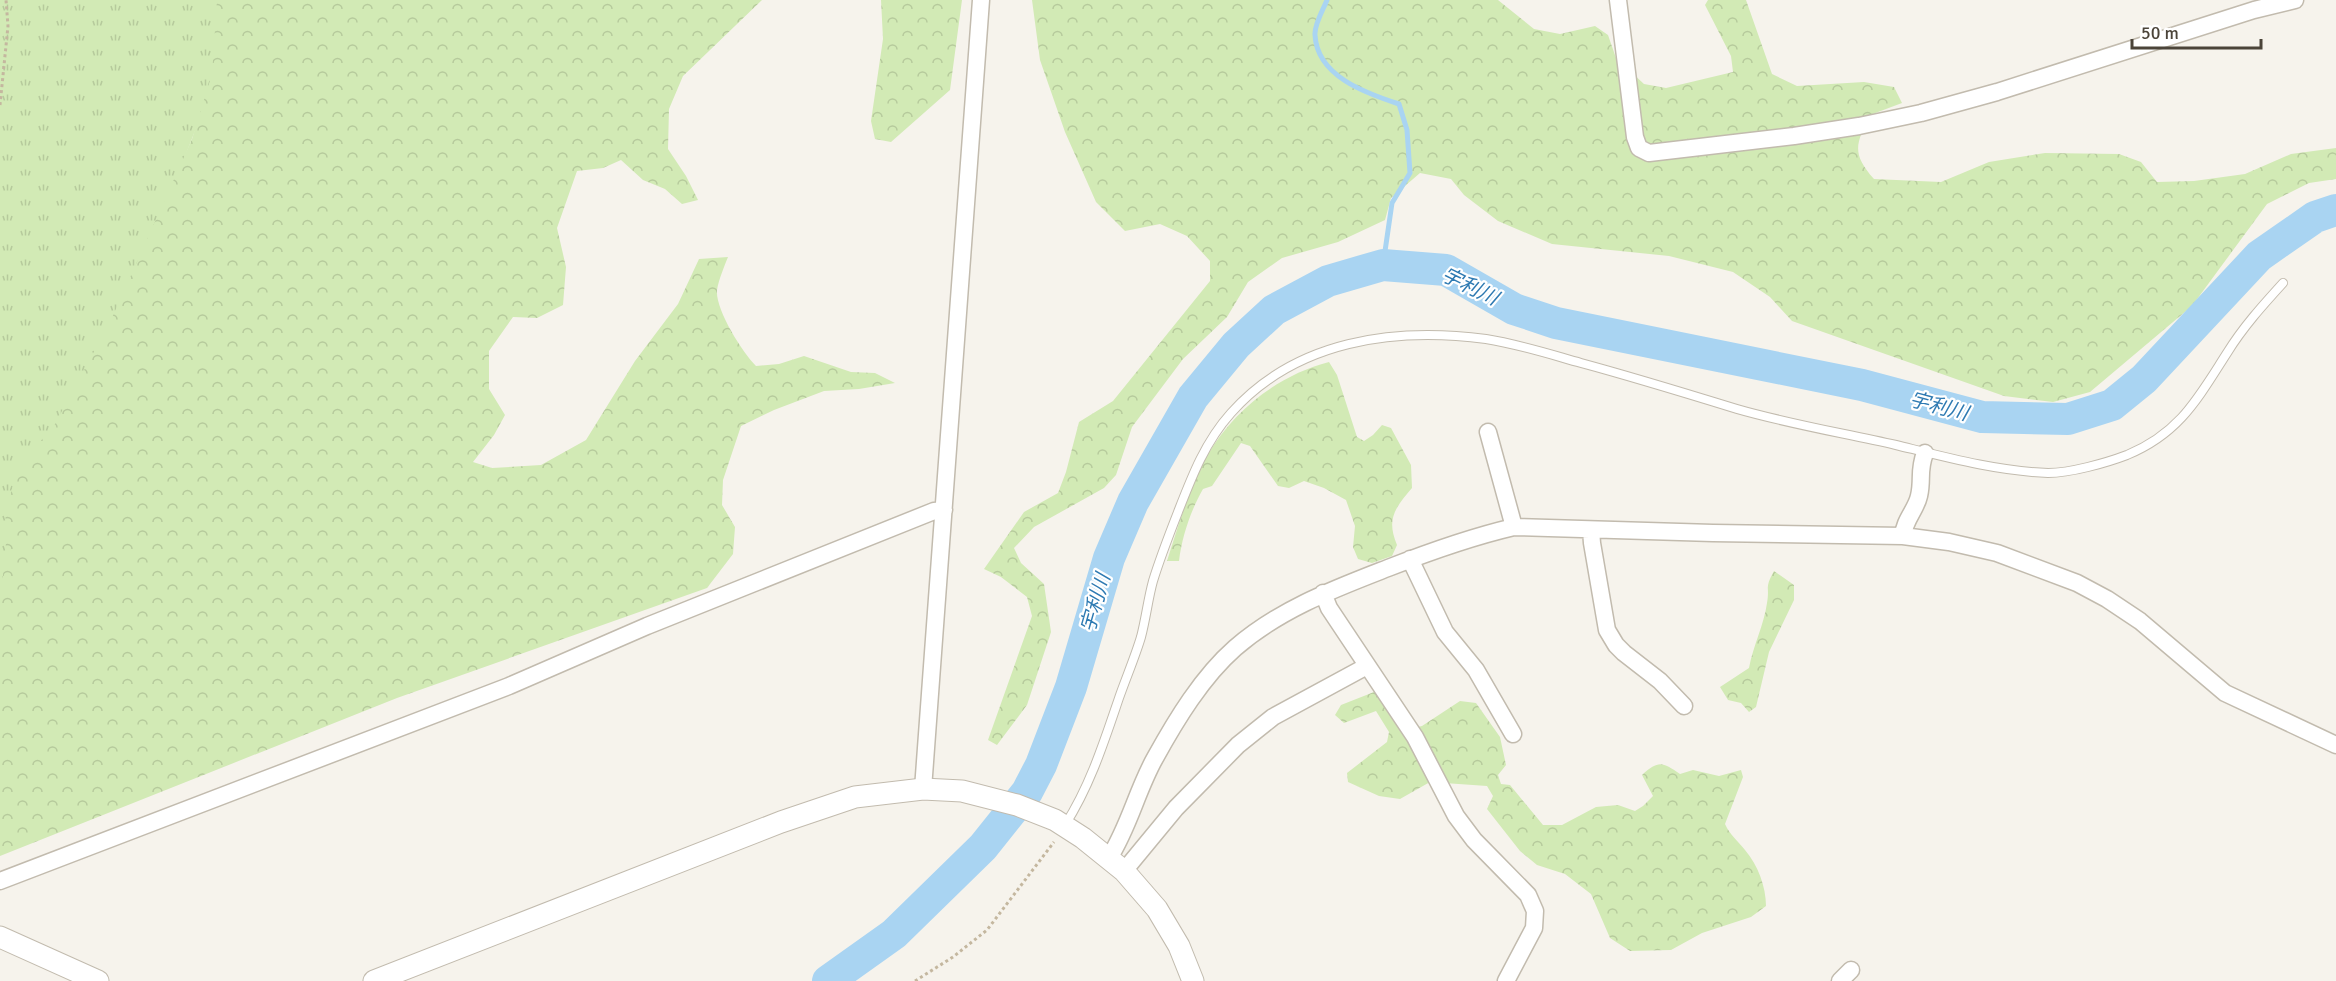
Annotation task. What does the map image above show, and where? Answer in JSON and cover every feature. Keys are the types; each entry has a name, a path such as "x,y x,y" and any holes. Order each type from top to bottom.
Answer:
{"street":[{"path":"923,789 981,0"},
{"path":"1617,0 1635,137 1639,148 1649,153 1805,134 1921,113 2008,88 2254,10 2295,0"},
{"path":"1488,432 1514,527"},
{"path":"1903,536 1904,524 1918,498 1920,467 1925,453"},
{"path":"0,880 509,686 658,621 934,511 944,510"},
{"path":"1117,864 1118,845 1141,785 1155,758 1195,696 1219,664 1257,631 1291,609 1323,593 1482,534 1514,527 1903,536 1997,553 2078,583 2107,598 2140,621 2224,693 2336,746"},
{"path":"1592,530 1592,543 1607,630 1624,653 1660,681 1684,706"},
{"path":"1410,559 1450,642 1476,670 1513,734"},
{"path":"1323,593 1329,608 1415,737 1456,816 1474,840 1528,896 1536,911 1534,928 1506,976 1506,981"},
{"path":"1117,864 1238,745 1273,717 1367,666"},
{"path":"374,981 781,822 855,797 923,789 962,791 1017,805 1060,823 1117,864 1157,909 1179,946 1192,981"},
{"path":"0,937 98,981"}],"lane":[{"path":"1060,823 1084,793 1102,748 1140,640 1160,559 1199,458 1212,437 1240,404 1279,372 1304,357 1371,338 1417,335 1486,339 1614,372 1747,412 1925,453 1997,467 2051,473 2127,455 2161,436 2204,392 2228,351 2283,283"}],"path":[{"path":"0,105 8,26 6,0"},
{"path":"915,981 953,957 987,930 1060,823"}],"green space":[{"path":"0,0 246,0 0,631"},
{"path":"217,0 762,0 683,76 669,109 668,149 686,176 698,200 682,204 665,189 643,180 621,160 603,168 577,171 557,228 566,267 563,305 537,318 513,317 489,351 489,389 505,415 494,435 473,462 492,468 541,465 586,440 635,361 678,304 699,259 728,257 717,290 720,308 730,330 756,366 779,364 804,356 851,372 875,373 895,383 859,389 824,391 774,410 741,426 723,480 722,505 735,527 733,554 707,588 397,698 0,856 0,607 7,532 5,513 18,468 55,424 111,320 192,139 212,74"},
{"path":"881,0 962,0 950,90 891,142 875,139 871,121 883,39"},
{"path":"1032,0 1498,0 1534,29 1560,34 1595,26 1608,35 1616,58 1644,84 1666,88 1733,72 1731,56 1705,5 1708,0 1746,0 1772,74 1797,86 1864,82 1894,87 1902,103 1870,115 1859,141 1859,155 1874,179 1941,182 1989,162 2045,153 2119,154 2141,162 2157,182 2194,181 2245,174 2291,154 2336,148 2336,179 2309,183 2267,204 2192,306 2090,392 2053,402 2004,396 1792,321 1770,297 1733,272 1669,256 1552,244 1498,221 1464,195 1451,179 1420,173 1391,198 1385,220 1338,242 1282,258 1248,282 1227,317 1183,359 1132,427 1116,475 1104,488 1034,527 1014,548 1021,563 1044,584 1051,632 1027,705 997,745 988,740 1032,616 1027,597 1001,577 984,569 1024,512 1058,493 1079,422 1113,401 1210,281 1210,261 1187,236 1160,224 1125,231 1096,202 1065,132 1040,60"},
{"path":"1329,362 1337,375 1357,437 1364,441 1382,425 1391,428 1411,465 1412,488 1397,508 1392,521 1397,545 1392,556 1372,563 1358,559 1353,547 1355,526 1346,500 1324,488 1304,481 1289,488 1278,486 1250,446 1241,443 1212,486 1203,489 1191,514 1179,561 1167,561 1196,479 1208,454 1231,422 1276,385"},
{"path":"1774,571 1794,585 1794,600 1769,652 1756,707 1749,712 1741,703 1728,700 1720,687 1749,668 1766,611 1768,585"},
{"path":"1374,692 1405,730 1422,726 1460,701 1476,703 1500,737 1506,765 1498,775 1501,784 1510,785 1543,825 1562,825 1596,807 1618,805 1635,811 1653,796 1642,775 1657,765 1665,765 1680,774 1693,770 1719,776 1741,770 1743,777 1725,824 1750,856 1757,869 1765,891 1766,906 1751,917 1702,933 1671,950 1630,951 1610,938 1591,894 1565,874 1537,865 1520,851 1487,809 1493,796 1487,786 1430,782 1400,799 1379,796 1348,782 1347,773 1387,742 1389,732 1376,711 1344,723 1335,715 1341,705"}],"waterway":[{"path":"1327,0 1315,31 1318,49 1324,62 1345,81 1399,104 1407,130 1410,173 1392,203 1383,265"},
{"name":"宇利川","path":"828,981 894,934 983,847 1027,792 1041,765 1071,687 1109,558 1133,502 1193,397 1236,345 1274,310 1328,281 1383,265 1446,270 1514,309 1556,323 1862,385 1982,417 2068,419 2112,405 2144,379 2259,256 2315,217 2336,210"}]}
